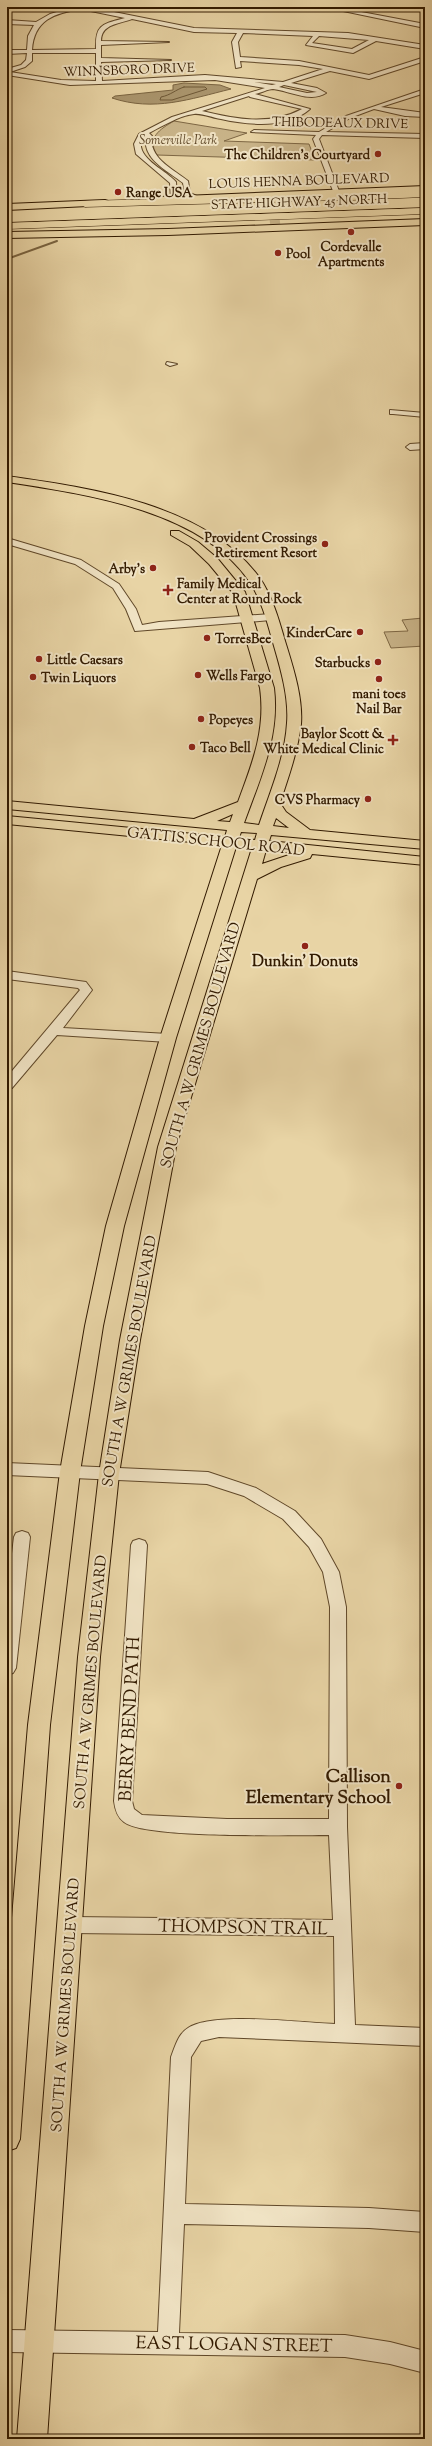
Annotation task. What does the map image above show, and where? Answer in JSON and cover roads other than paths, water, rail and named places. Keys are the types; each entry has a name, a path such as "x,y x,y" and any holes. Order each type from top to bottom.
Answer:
{"highway":[{"path":"85,204 343,195 425,194"},
{"name":"STATE HIGHWAY 45 NORTH","path":"7,216 425,201"},
{"name":"STATE HIGHWAY 45 NORTH","path":"7,226 425,210"},
{"path":"40,234 132,228 425,216"}],"main road":[{"name":"LOUIS HENNA BOULEVARD","path":"7,207 197,198 343,195 425,189"},
{"path":"7,235 168,232 425,222"},
{"name":"SOUTH A W GRIMES BOULEVARD","path":"7,479 89,492 126,502 193,529 221,546 241,562 255,580 272,620 281,650 294,716 290,752 259,845 167,1147 130,1340 109,1474 89,1657 41,2341 32,2439"},
{"name":"SOUTH A W GRIMES BOULEVARD","path":"7,487 64,496 105,506 167,528 194,544 213,561 239,592 267,688 269,703 264,751 235,828 168,1038 115,1226 94,1326 70,1472 39,1725 7,2139"},
{"path":"273,803 280,815 308,834"},
{"name":"GATTIS SCHOOL ROAD","path":"7,805 264,831 425,845"},
{"path":"188,823 211,818 244,805"},
{"name":"GATTIS SCHOOL ROAD","path":"7,820 425,861"},
{"path":"185,838 213,853 224,864"},
{"path":"249,878 268,865 285,859 330,852"}],"street":[{"path":"7,72 27,64 29,61 31,34 37,24 48,17 81,7 181,28 240,33 318,33 377,38 425,47"},
{"path":"106,12 123,7"},
{"path":"329,7 425,26"},
{"path":"99,82 98,34 104,26 132,17"},
{"path":"7,22 37,24"},
{"path":"280,33 286,26"},
{"path":"170,78 167,57 169,33 181,28"},
{"path":"234,78 238,70 235,42 240,33"},
{"path":"318,33 308,44 352,51 377,38"},
{"path":"406,43 420,39"},
{"path":"99,43 167,57"},
{"path":"7,52 99,51"},
{"path":"98,60 167,57"},
{"path":"237,59 283,61 369,77 425,59"},
{"path":"172,199 174,197 173,182 140,154 136,147 137,139 174,118 327,68"},
{"name":"WINNSBORO DRIVE","path":"7,72 63,83 170,78 234,78 283,83 323,93 307,95 234,78"},
{"path":"343,195 316,139 319,134 335,122 425,91"},
{"path":"193,111 264,122 278,120 307,109 246,94"},
{"path":"376,108 405,114 425,115"},
{"name":"THIBODEAUX DRIVE","path":"254,132 425,136"},
{"path":"146,134 149,136 148,148 162,164 186,182 187,194 197,198"},
{"path":"152,165 162,164"},
{"path":"393,412 425,415"},
{"path":"410,447 425,446"},
{"path":"7,541 29,546 78,562 116,586 131,609 138,629 149,627 168,630 272,620"},
{"path":"7,976 82,985 86,990 80,1000 7,1085"},
{"path":"53,1031 168,1038"},
{"name":"THOMPSON TRAIL","path":"7,1469 208,1478 230,1484 264,1499 289,1515 315,1543 331,1572 338,1607 338,1827 343,1928 71,1925"},
{"path":"7,1668 10,1607 22,1537"},
{"name":"BERRY BEND PATH","path":"139,1545 124,1801 125,1812 131,1818 142,1822 227,1827 338,1827"},
{"path":"343,1928 345,2034"},
{"path":"168,2344 181,2058 186,2040 198,2030 219,2028 425,2037"},
{"path":"175,2214 369,2218 425,2222"},
{"name":"EAST LOGAN STREET","path":"7,2341 345,2346 390,2353 425,2362"}],"water":[{"path":"184,83 220,85 231,89 186,100 157,104 127,102 112,98 115,96 173,90 173,85"}],"waterway":[{"path":"7,259 57,241"}],"tunnel":[{"path":"270,223 280,222"}],"place":[{"name":"The Children's Courtyard","path":"378,154"},
{"name":"Range USA","path":"118,192"},
{"name":"Cordevalle Apartments","path":"351,232"},
{"name":"Pool","path":"278,253"},
{"name":"Provident Crossings Retirement Resort","path":"325,544"},
{"name":"Arby's","path":"153,568"},
{"name":"Family Medical Center at Round Rock","path":"168,590"},
{"name":"KinderCare","path":"360,632"},
{"name":"TorresBee","path":"207,638"},
{"name":"Little Caesars","path":"39,659"},
{"name":"Starbucks","path":"378,662"},
{"name":"Wells Fargo","path":"198,675"},
{"name":"Twin Liquors","path":"33,677"},
{"name":"mani toes Nail Bar","path":"379,679"},
{"name":"Popeyes","path":"201,719"},
{"name":"Baylor Scott & White Medical Clinic","path":"393,740"},
{"name":"Taco Bell","path":"192,747"},
{"name":"CVS Pharmacy","path":"368,799"},
{"name":"Dunkin' Donuts","path":"305,946"},
{"name":"Callison Elementary School","path":"399,1786"}],"park label":[{"name":"Somerville Park","path":"178,139"}]}
